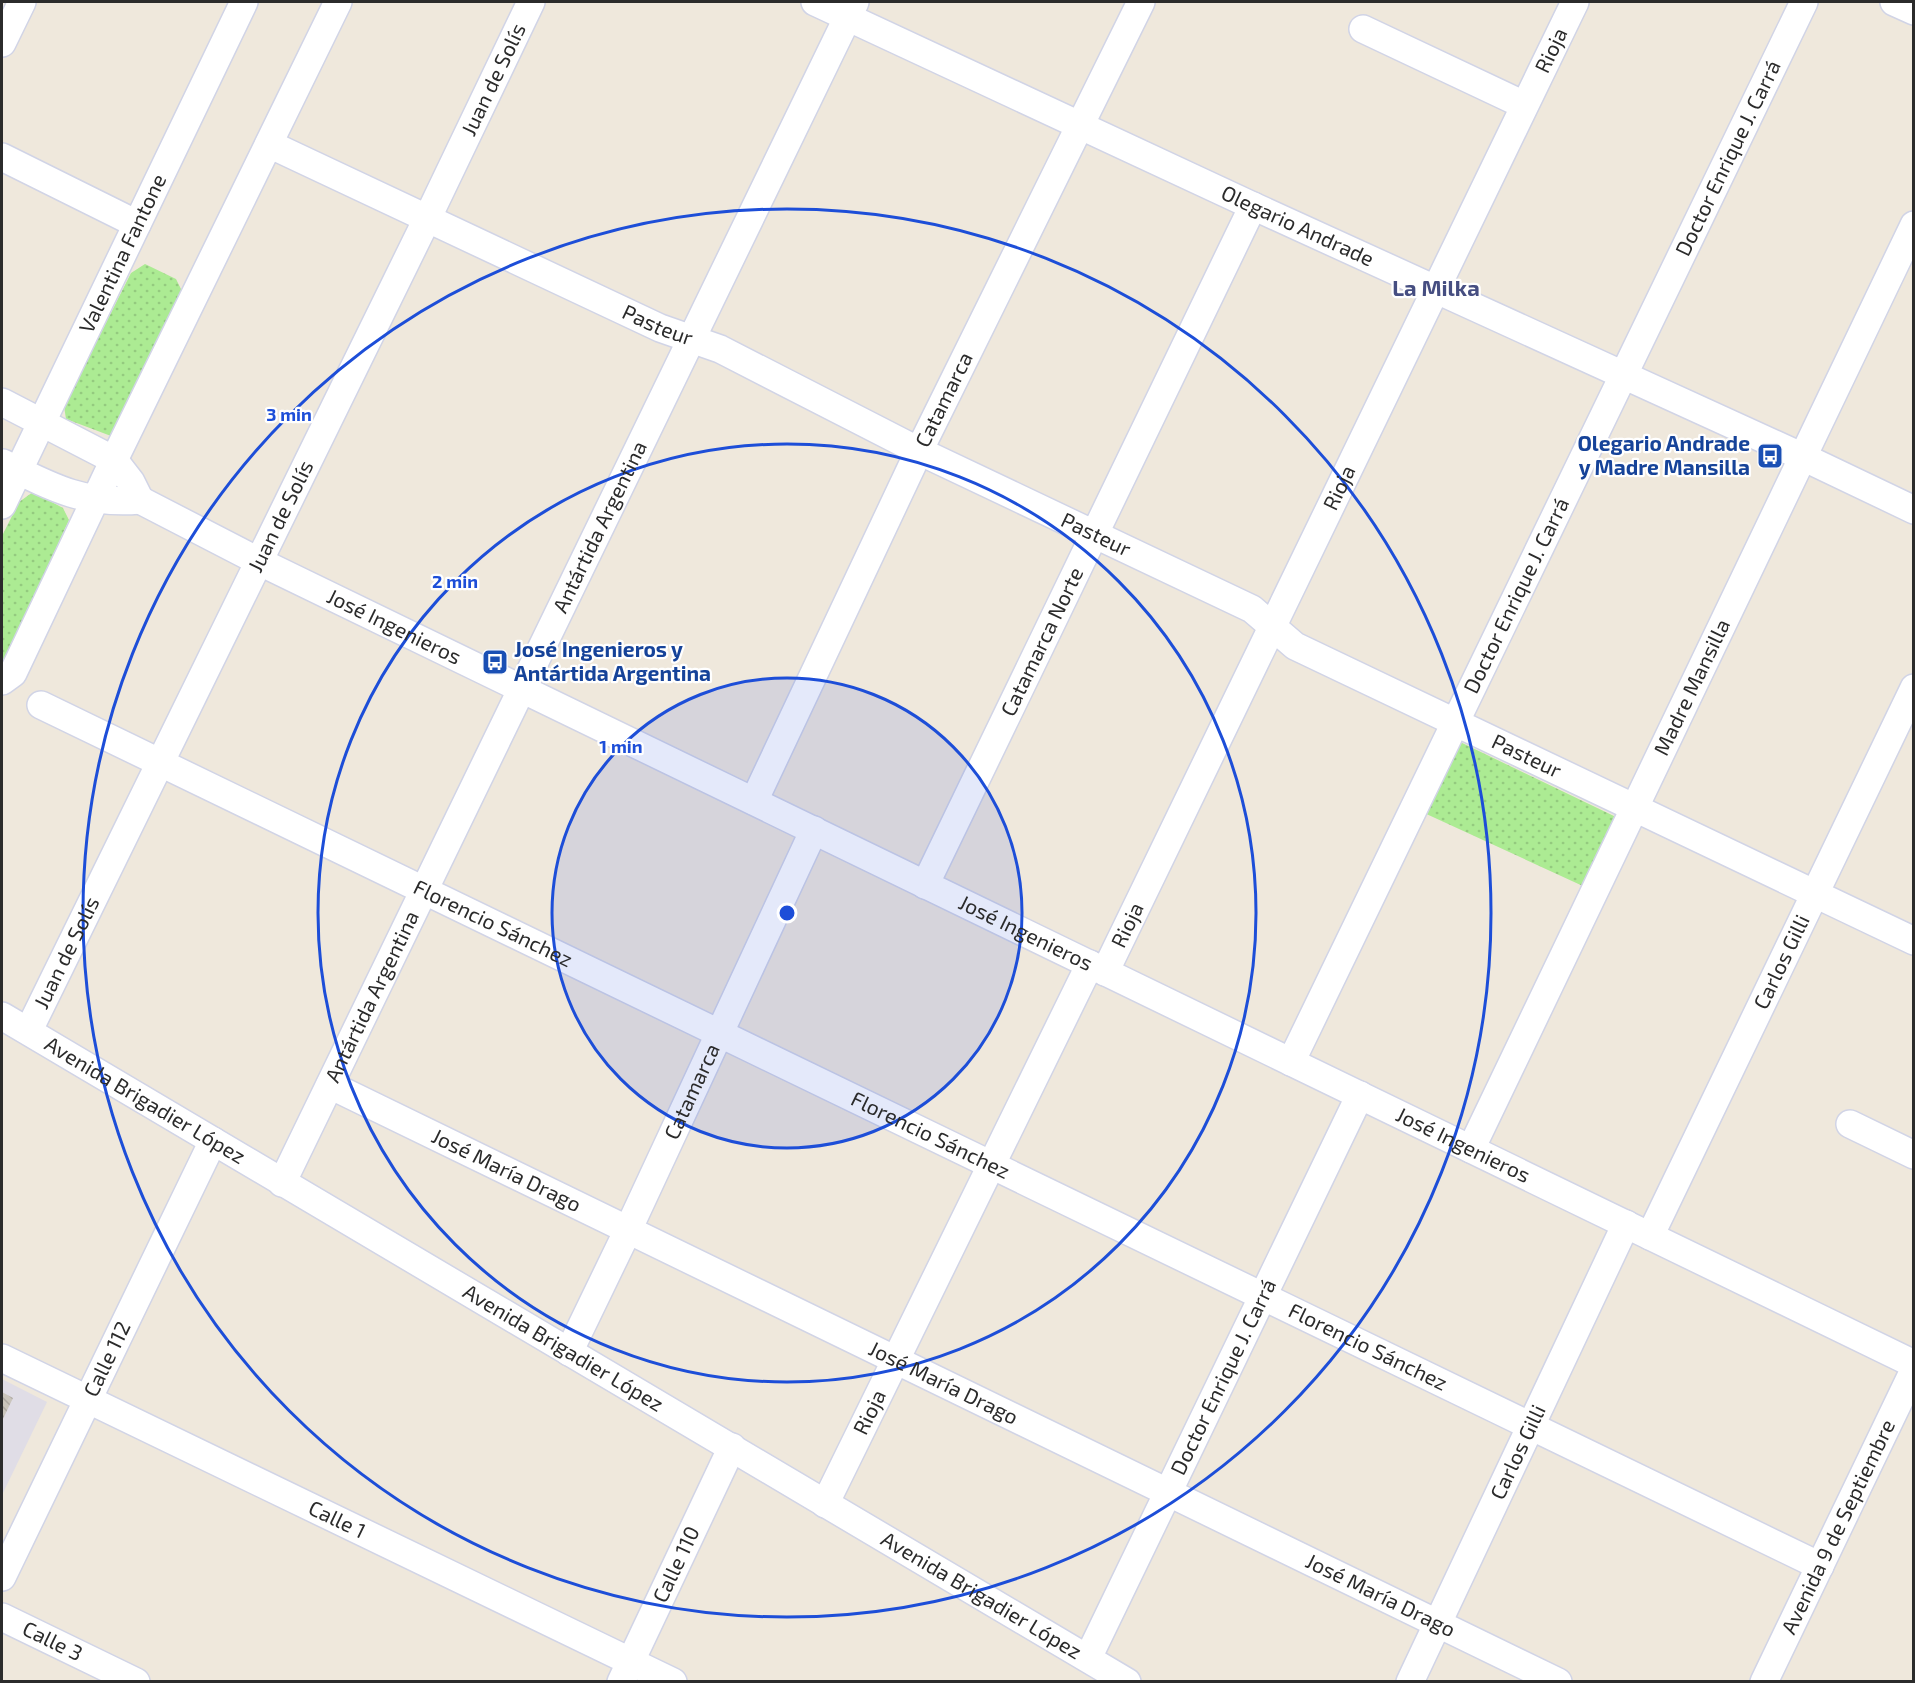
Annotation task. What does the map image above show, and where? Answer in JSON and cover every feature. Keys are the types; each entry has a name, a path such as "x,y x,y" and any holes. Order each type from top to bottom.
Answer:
{"street":[{"path":"2,43 22,2"},
{"name":"Valentina Fantone","path":"2,505 9,467 41,421 244,2"},
{"path":"2,681 13,673 114,460 338,2"},
{"name":"Juan de Solís","path":"29,1030 531,2"},
{"name":"Olegario Andrade","path":"814,2 851,10 1081,126 1624,374 1914,510"},
{"name":"Catamarca","path":"754,801 919,451 1141,2"},
{"name":"Rioja","path":"825,1504 991,1165 1098,968 1272,626 1575,2"},
{"name":"Doctor Enrique J. Carrá","path":"1291,1062 1804,2"},
{"path":"1894,2 1914,11"},
{"name":"Antártida Argentina","path":"282,1182 851,10"},
{"path":"1363,29 1524,105"},
{"name":"Pasteur","path":"269,144 660,328 720,349 919,451 1252,609 1295,646 1914,941"},
{"path":"2,157 137,224"},
{"name":"Catamarca Norte","path":"925,885 1253,206"},
{"name":"Madre Mansilla","path":"1471,1149 1914,225"},
{"path":"2,402 114,460 131,482 140,500 120,502 74,496 9,467"},
{"name":"José Ingenieros","path":"140,500 258,561 1914,1364"},
{"name":"Carlos Gilli","path":"1650,1236 1914,688"},
{"name":"Florencio Sánchez","path":"41,705 1820,1566"},
{"name":"Catamarca","path":"569,1352 814,831"},
{"name":"Avenida Brigadier López","path":"2,1016 1127,1682"},
{"name":"José María Drago","path":"330,1085 1558,1682"},
{"name":"Doctor Enrique J. Carrá","path":"1088,1658 1360,1095"},
{"path":"1850,1124 1914,1155"},
{"name":"Calle 112","path":"2,1577 213,1141"},
{"name":"Carlos Gilli","path":"1410,1682 1626,1224"},
{"name":"Calle 1","path":"2,1358 88,1399 626,1671 673,1682"},
{"name":"Avenida 9 de Septiembre","path":"1764,1682 1820,1566 1905,1410 1914,1371"},
{"name":"Calle 110","path":"626,1671 732,1448"},
{"name":"Calle 3","path":"2,1617 136,1682"}],"shaded area":[{"path":"2,1379 47,1402 2,1495"}],"green space":[{"path":"145,264 176,279 182,291 120,427 111,436 66,419 64,406 131,273"},
{"path":"33,492 63,508 69,520 7,656 2,661 2,536 19,502"},
{"path":"1458,741 1616,817 1585,887 1422,812"}],"building":[{"path":"2,1392 13,1398 2,1421"}],"place":[{"name":"Olegario Andrade y Madre Mansilla","path":"1770,456"},
{"name":"José Ingenieros y Antártida Argentina","path":"495,662"}],"district":[{"name":"La Milka","path":"1436,288"}]}
